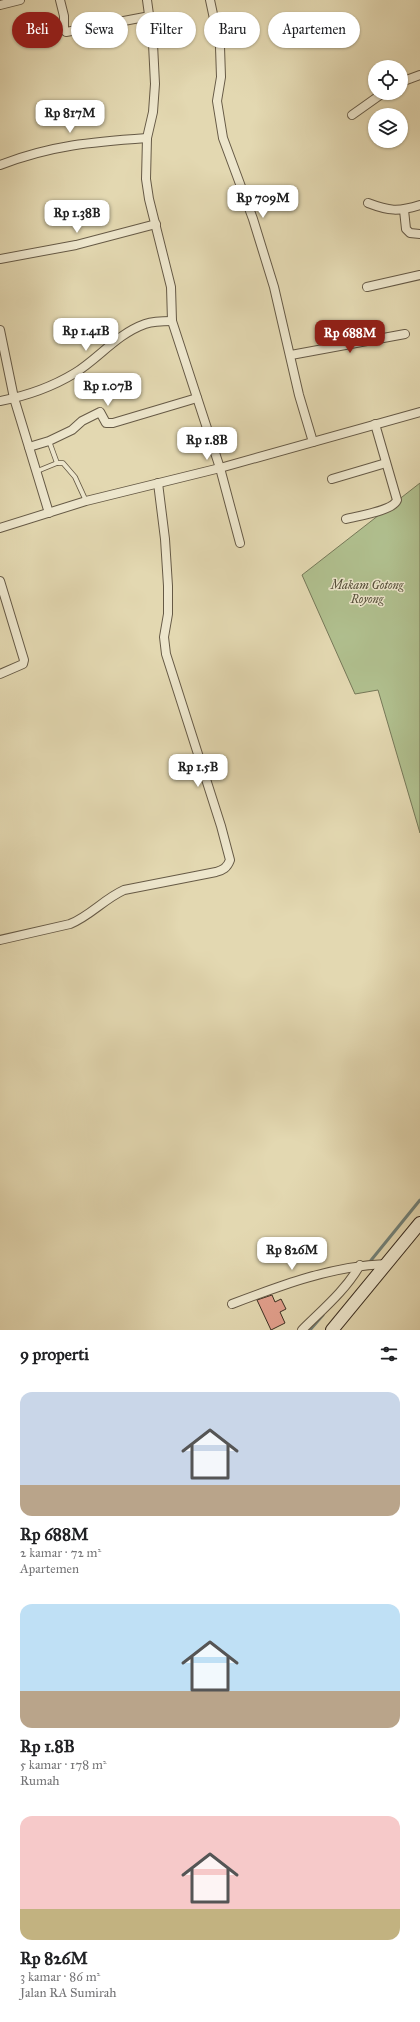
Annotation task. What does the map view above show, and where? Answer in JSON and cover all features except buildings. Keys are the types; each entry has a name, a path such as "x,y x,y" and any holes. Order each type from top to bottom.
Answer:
{"main road":[{"path":"332,1330 420,1223"}],"street":[{"path":"2,3 20,0"},
{"path":"60,0 64,16 64,30 66,32 136,19"},
{"path":"147,0 149,12"},
{"path":"210,0 220,47 221,77 217,101 223,138 253,219 267,264 291,355 299,395 313,442"},
{"path":"152,48 155,84 153,112 147,138 146,179 171,287 172,321 220,468 240,543"},
{"path":"408,79 420,75"},
{"path":"352,115 373,100"},
{"path":"0,165 36,152 65,145 147,138"},
{"path":"368,203 385,209 404,210 420,205"},
{"path":"404,210 406,229 410,233 420,234"},
{"path":"0,259 76,245 156,224"},
{"path":"367,287 420,275"},
{"path":"0,401 14,398 58,383 76,372 122,336 134,329 145,324 172,321"},
{"path":"0,330 14,398 35,472 49,513"},
{"path":"291,355 405,334"},
{"path":"29,447 49,441 72,430 82,421 100,412 106,423 113,423 197,398"},
{"path":"0,528 86,501 220,468 420,412"},
{"path":"346,519 383,510 396,503 375,424"},
{"path":"332,479 386,462"},
{"path":"0,940 70,924 81,919 112,895 124,890 216,872 225,869 230,860 221,826 166,654 164,637 168,614 168,586 165,539 158,483"},
{"path":"0,581 24,660 20,667 0,674"},
{"path":"232,1304 294,1280 364,1265 386,1264"},
{"path":"302,1330 364,1265"}],"lane":[{"path":"49,441 57,463"},
{"path":"35,472 57,463 62,463 71,472 86,501"}],"green space":[{"name":"Makam Gotong Royong","path":"420,483 420,833 378,690 355,694 302,575"}],"waterway":[{"path":"368,1264 420,1200"},
{"path":"310,1330 323,1315"}]}
